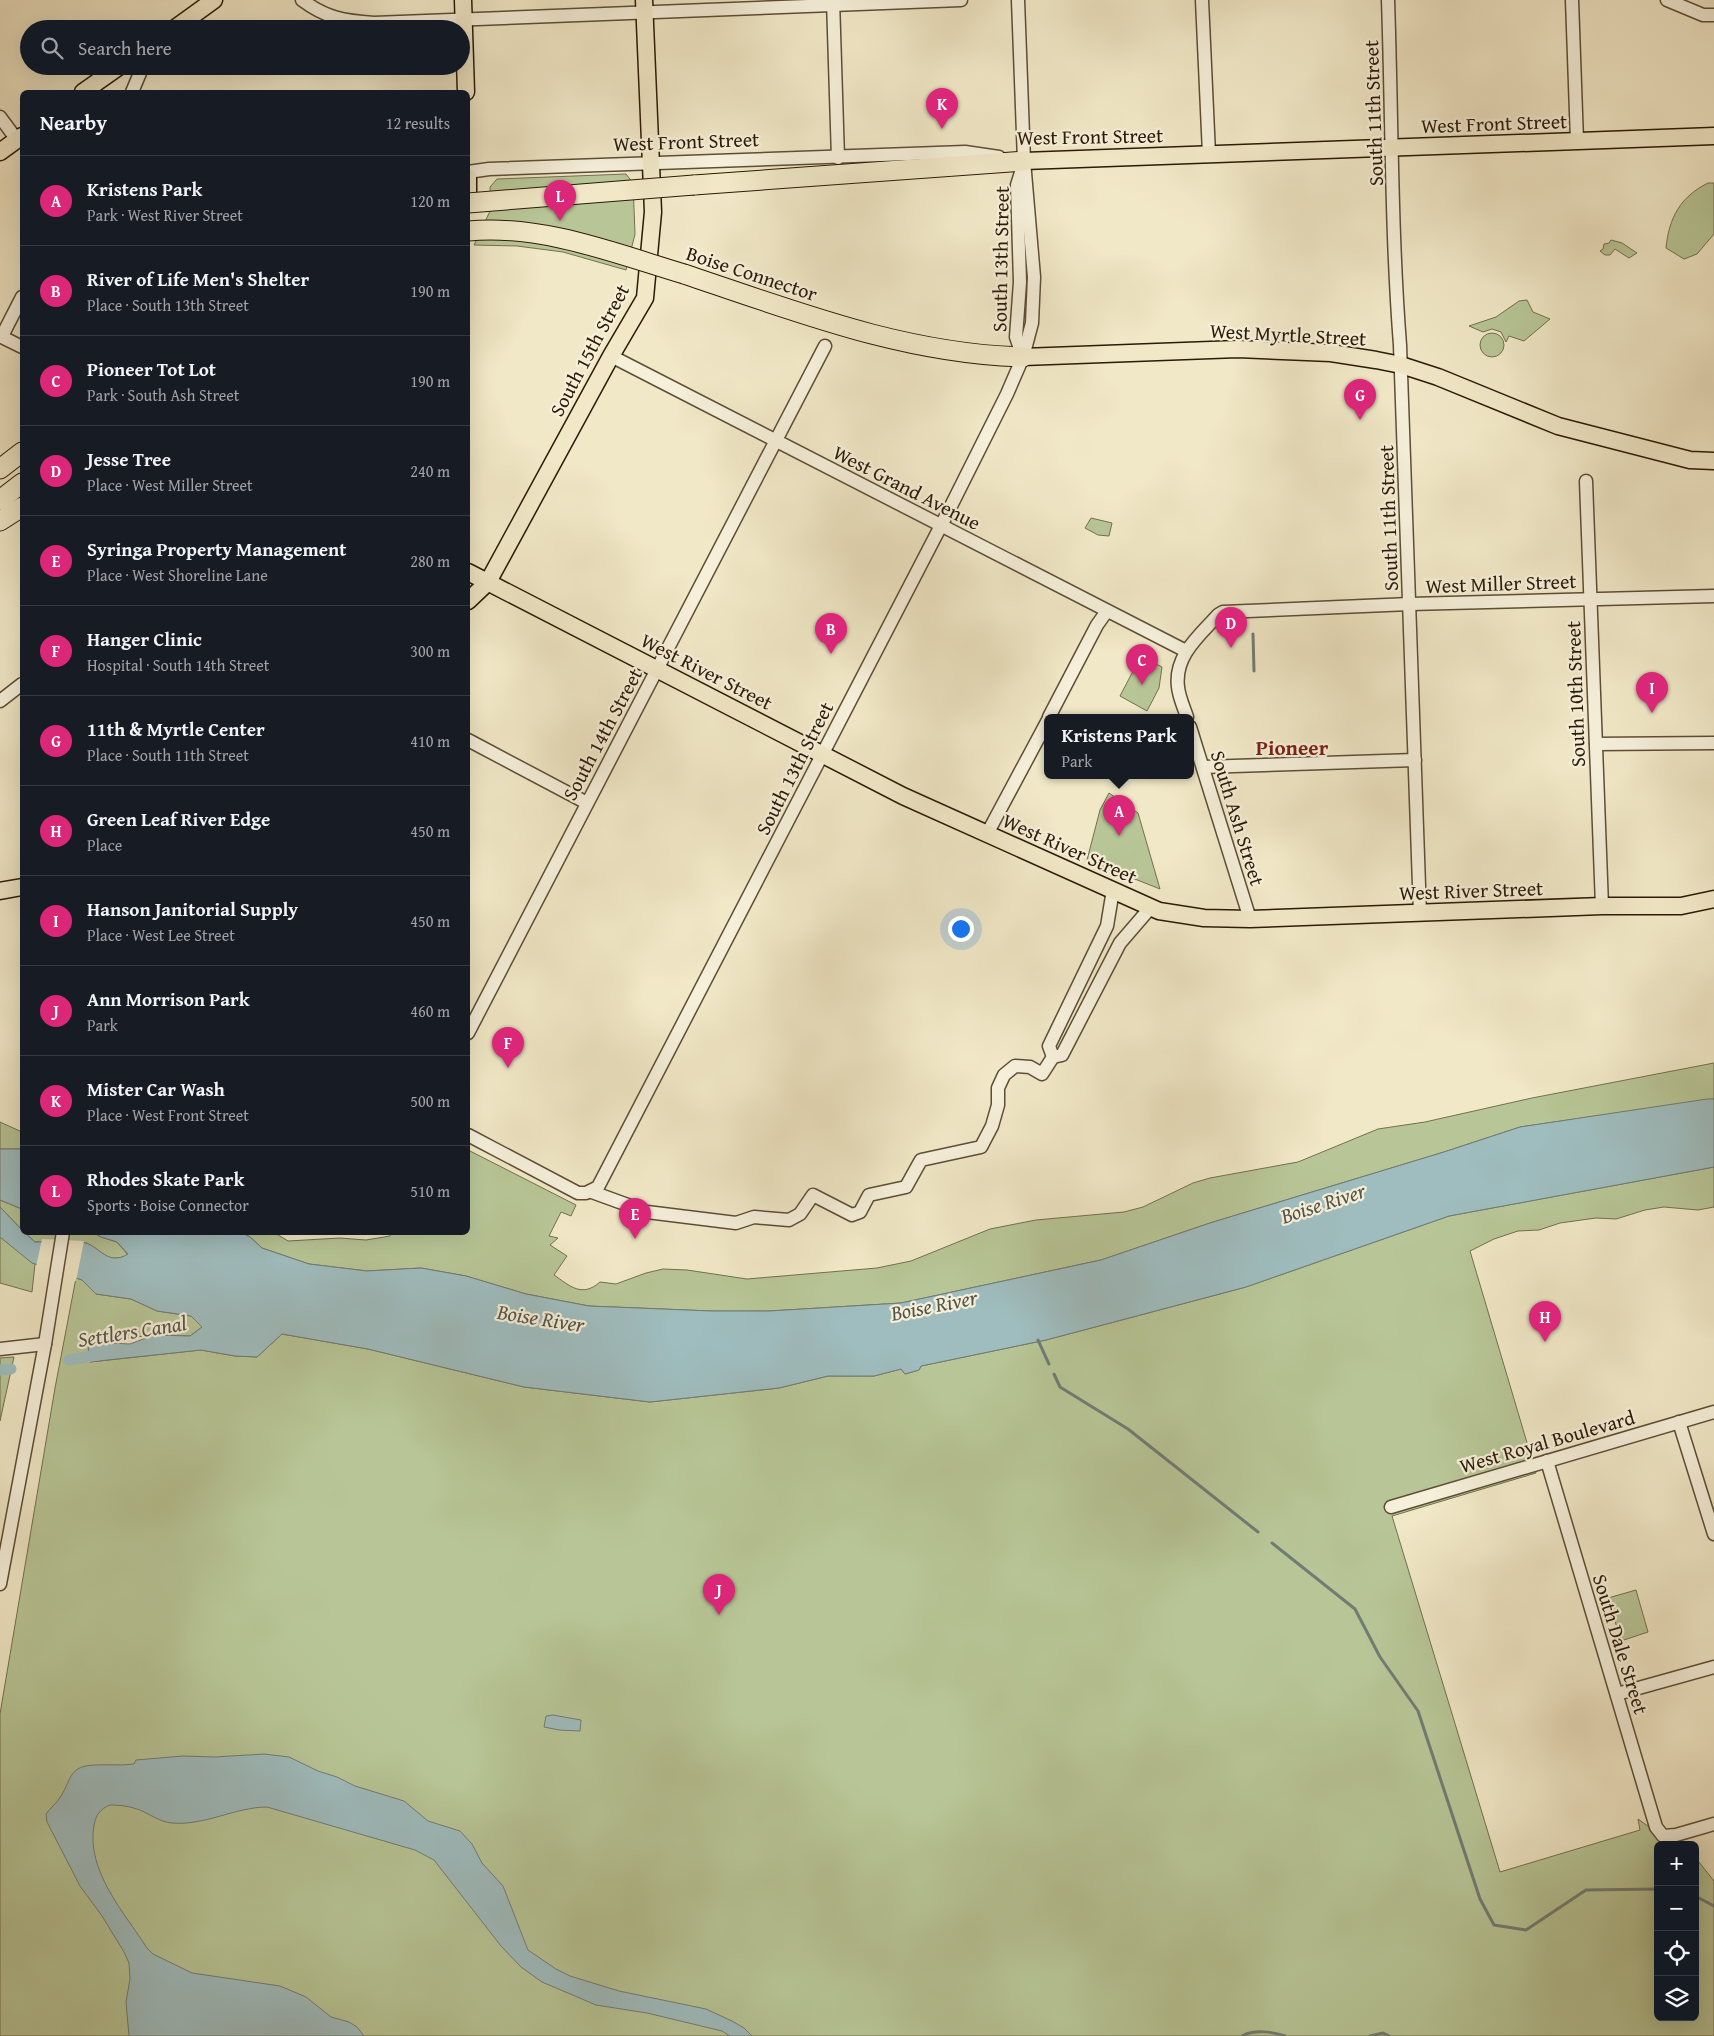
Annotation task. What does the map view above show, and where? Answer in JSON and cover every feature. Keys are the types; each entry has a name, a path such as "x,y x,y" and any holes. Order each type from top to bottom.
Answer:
{"highway":[{"path":"470,203 1024,161"},
{"name":"Boise Connector","path":"470,231 508,231 563,239 684,274 874,336 969,354 1022,357"},
{"path":"0,469 20,454"},
{"path":"0,500 20,485"},
{"path":"0,521 20,508"}],"main road":[{"path":"186,20 214,0"},
{"path":"463,0 464,20"},
{"name":"South 15th Street","path":"470,599 488,582 611,356 645,298 653,212 644,6"},
{"path":"86,90 107,75"},
{"path":"466,75 466,90"},
{"name":"West Front Street","path":"1024,161 1714,136"},
{"path":"0,152 20,138"},
{"name":"West Myrtle Street","path":"1022,357 1238,349 1331,353 1401,365 1438,377 1558,426 1690,460 1714,461"},
{"name":"West River Street","path":"470,573 903,796 1159,911 1204,918 1250,920 1602,906 1681,906 1714,899"},
{"path":"0,891 20,887"}],"street":[{"path":"302,0 317,12 341,20"},
{"path":"464,20 644,6 961,0"},
{"name":"South 13th Street","path":"592,1192 598,1187 606,1174 941,525 1007,394 1022,357 1032,323 1034,277 1024,161 1018,0"},
{"path":"1202,0 1209,154"},
{"name":"South 11th Street","path":"1388,0 1395,275 1401,365 1420,914"},
{"path":"1572,0 1578,141"},
{"path":"1667,0 1704,15 1714,15"},
{"path":"833,2 838,158"},
{"path":"133,90 139,75"},
{"path":"0,117 20,138"},
{"name":"West Front Street","path":"470,172 489,169 965,152 1024,161"},
{"path":"20,301 1,336 20,346"},
{"name":"South 14th Street","path":"470,1029 825,346"},
{"name":"West Grand Avenue","path":"611,356 1186,651"},
{"name":"South 10th Street","path":"1586,480 1602,906"},
{"name":"West Miller Street","path":"1186,651 1218,615 1223,612 1410,604 1714,596"},
{"path":"1051,714 1097,625 1107,611"},
{"path":"1186,651 1178,668 1178,688 1186,714"},
{"path":"0,702 20,686"},
{"path":"987,834 1044,727"},
{"name":"South Ash Street","path":"1194,739 1250,920"},
{"path":"470,741 587,803"},
{"path":"1596,744 1714,743"},
{"path":"1203,767 1415,760"},
{"path":"1053,1057 1049,1046 1107,926 1113,890"},
{"path":"470,1136 578,1192 592,1192 647,1212 736,1223 754,1217 788,1220 800,1214 813,1195 852,1215 860,1212 869,1195 906,1187 921,1160 981,1147 992,1126 998,1105 998,1088 1004,1075 1015,1066 1030,1067 1042,1074 1053,1057 1062,1055 1120,943 1151,907"},
{"path":"0,1584 62,1235"},
{"path":"0,1349 44,1344"},
{"name":"West Royal Boulevard","path":"1391,1507 1714,1412"},
{"path":"1679,1422 1714,1534"},
{"name":"South Dale Street","path":"1548,1461 1656,1828 1664,1836 1676,1835 1714,1824"},
{"path":"1617,1694 1714,1666"}],"green space":[{"path":"626,174 633,183 635,234 626,270 563,252 517,246 474,245 491,209 490,187 497,179"},
{"path":"1708,183 1714,183 1714,234 1697,254 1684,259 1666,248 1670,227 1683,202"},
{"path":"1611,240 1622,243 1637,253 1629,258 1615,249 1610,255 1605,255 1600,251 1603,249 1604,244 1609,243"},
{"path":"1527,300 1533,312 1550,319 1524,341 1509,336 1506,342 1501,332 1492,329 1483,332 1469,326 1496,317 1519,301"},
{"path":"1492,333 1497,334 1503,340 1503,350 1497,356 1492,357 1487,356 1481,350 1480,345 1481,340 1487,334"},
{"path":"1091,518 1112,523 1109,536 1098,535 1085,528"},
{"path":"1141,656 1162,667 1159,688 1147,711 1120,696"},
{"path":"1109,793 1138,813 1160,889 1087,860 1100,810"},
{"path":"1714,1063 1714,1099 1520,1127 1210,1223 1101,1260 901,1303 770,1311 711,1311 589,1306 526,1294 466,1276 421,1268 367,1271 309,1264 262,1248 246,1235 278,1235 288,1241 340,1238 366,1240 390,1235 470,1235 470,1151 576,1205 571,1216 561,1212 549,1236 558,1238 550,1245 567,1256 554,1275 576,1289 582,1290 594,1287 600,1282 616,1284 663,1269 687,1270 747,1279 877,1268 911,1261 990,1229 1036,1220 1124,1212 1143,1207 1193,1183 1210,1178 1298,1162 1378,1129 1425,1122 1532,1098"},
{"path":"0,1122 20,1131 20,1149 0,1149"},
{"path":"1714,1167 1714,1207 1698,1210 1664,1207 1645,1210 1616,1219 1596,1218 1560,1223 1539,1230 1518,1231 1494,1239 1470,1251 1536,1473 1392,1516 1500,1872 1640,1830 1638,1819 1668,1841 1654,1841 1654,2021 1699,2021 1699,1862 1714,1881 1714,2036 0,2036 0,1714 55,1388 76,1278 82,1280 96,1294 131,1299 157,1311 191,1316 202,1327 190,1336 154,1335 89,1342 90,1362 201,1350 235,1356 257,1357 282,1334 368,1349 524,1387 650,1402 779,1388 828,1376 874,1376 901,1369 905,1374 919,1370 921,1366 1046,1340 1246,1287 1449,1216"},
{"path":"0,1200 20,1208 20,1228 0,1207"},
{"path":"27,1235 98,1235 117,1242 128,1255 121,1258 109,1257 82,1242 35,1242"},
{"path":"0,1237 35,1264 32,1292 0,1283"},
{"path":"14,1357 0,1421 0,1358"},
{"path":"1636,1590 1648,1632 1621,1641 1608,1598"}],"water":[{"name":"Boise River","path":"1714,1099 1714,1167 1449,1216 1246,1287 1046,1340 921,1366 919,1370 905,1374 901,1369 874,1376 828,1376 779,1388 650,1402 524,1387 368,1349 282,1334 257,1357 235,1356 201,1350 89,1362 88,1342 130,1344 154,1335 190,1336 202,1327 191,1316 157,1311 131,1299 96,1294 82,1280 32,1263 0,1237 0,1207 20,1228 20,1235 27,1235 35,1242 68,1241 86,1243 105,1255 115,1258 128,1254 117,1242 98,1235 246,1235 262,1248 309,1264 367,1271 421,1268 466,1276 526,1294 589,1306 711,1311 770,1311 901,1303 1101,1260 1210,1223 1520,1127"},
{"path":"0,1149 20,1149 20,1208 0,1200"},
{"path":"553,1715 581,1720 580,1731 544,1727 546,1716"},
{"path":"264,1754 289,1757 355,1786 404,1801 428,1821 460,1831 472,1844 482,1863 503,1886 528,1950 556,1969 570,1976 619,1991 706,2009 744,2028 752,2036 730,2036 722,2031 647,2013 596,2005 542,1982 521,1967 501,1946 434,1860 415,1850 267,1807 244,1810 196,1822 172,1823 134,1808 110,1805 101,1810 95,1821 93,1842 96,1859 101,1875 118,1905 153,1954 192,1973 280,1986 306,1997 331,2017 349,2022 357,2027 364,2036 129,2036 126,2002 130,1979 129,1963 102,1916 80,1886 47,1822 46,1814 59,1798 72,1774 80,1768 87,1766 129,1765 134,1764 136,1760 183,1756 215,1757"}],"pier":[{"path":"42,1239 84,1241 76,1281 36,1267"}],"waterway":[{"path":"1253,634 1254,671"},
{"path":"1038,1340 1049,1364"},
{"name":"Settlers Canal","path":"69,1360 103,1354"},
{"name":"Settlers Canal","path":"0,1370 11,1369"},
{"path":"1054,1374 1060,1387 1128,1429 1258,1532"},
{"path":"1272,1543 1355,1609 1380,1657 1418,1711 1480,1899 1494,1925 1526,1930 1586,1890 1654,1889"},
{"path":"1699,1898 1714,1906"},
{"path":"1242,2036 1252,2032 1269,2032 1285,2036"},
{"path":"1370,2036 1383,2033 1389,2036"}],"place":[{"name":"Mister Car Wash","path":"942,129"},
{"name":"Rhodes Skate Park","path":"560,221"},
{"name":"11th & Myrtle Center","path":"1360,420"},
{"name":"Jesse Tree","path":"1231,648"},
{"name":"River of Life Men's Shelter","path":"831,654"},
{"name":"Pioneer Tot Lot","path":"1142,685"},
{"name":"Hanson Janitorial Supply","path":"1652,713"},
{"name":"Kristens Park","path":"1119,836"},
{"name":"Hanger Clinic","path":"508,1068"},
{"name":"Syringa Property Management","path":"635,1239"},
{"name":"Green Leaf River Edge","path":"1545,1342"},
{"name":"Ann Morrison Park","path":"719,1615"}],"district":[{"name":"Pioneer","path":"1292,747"}]}
